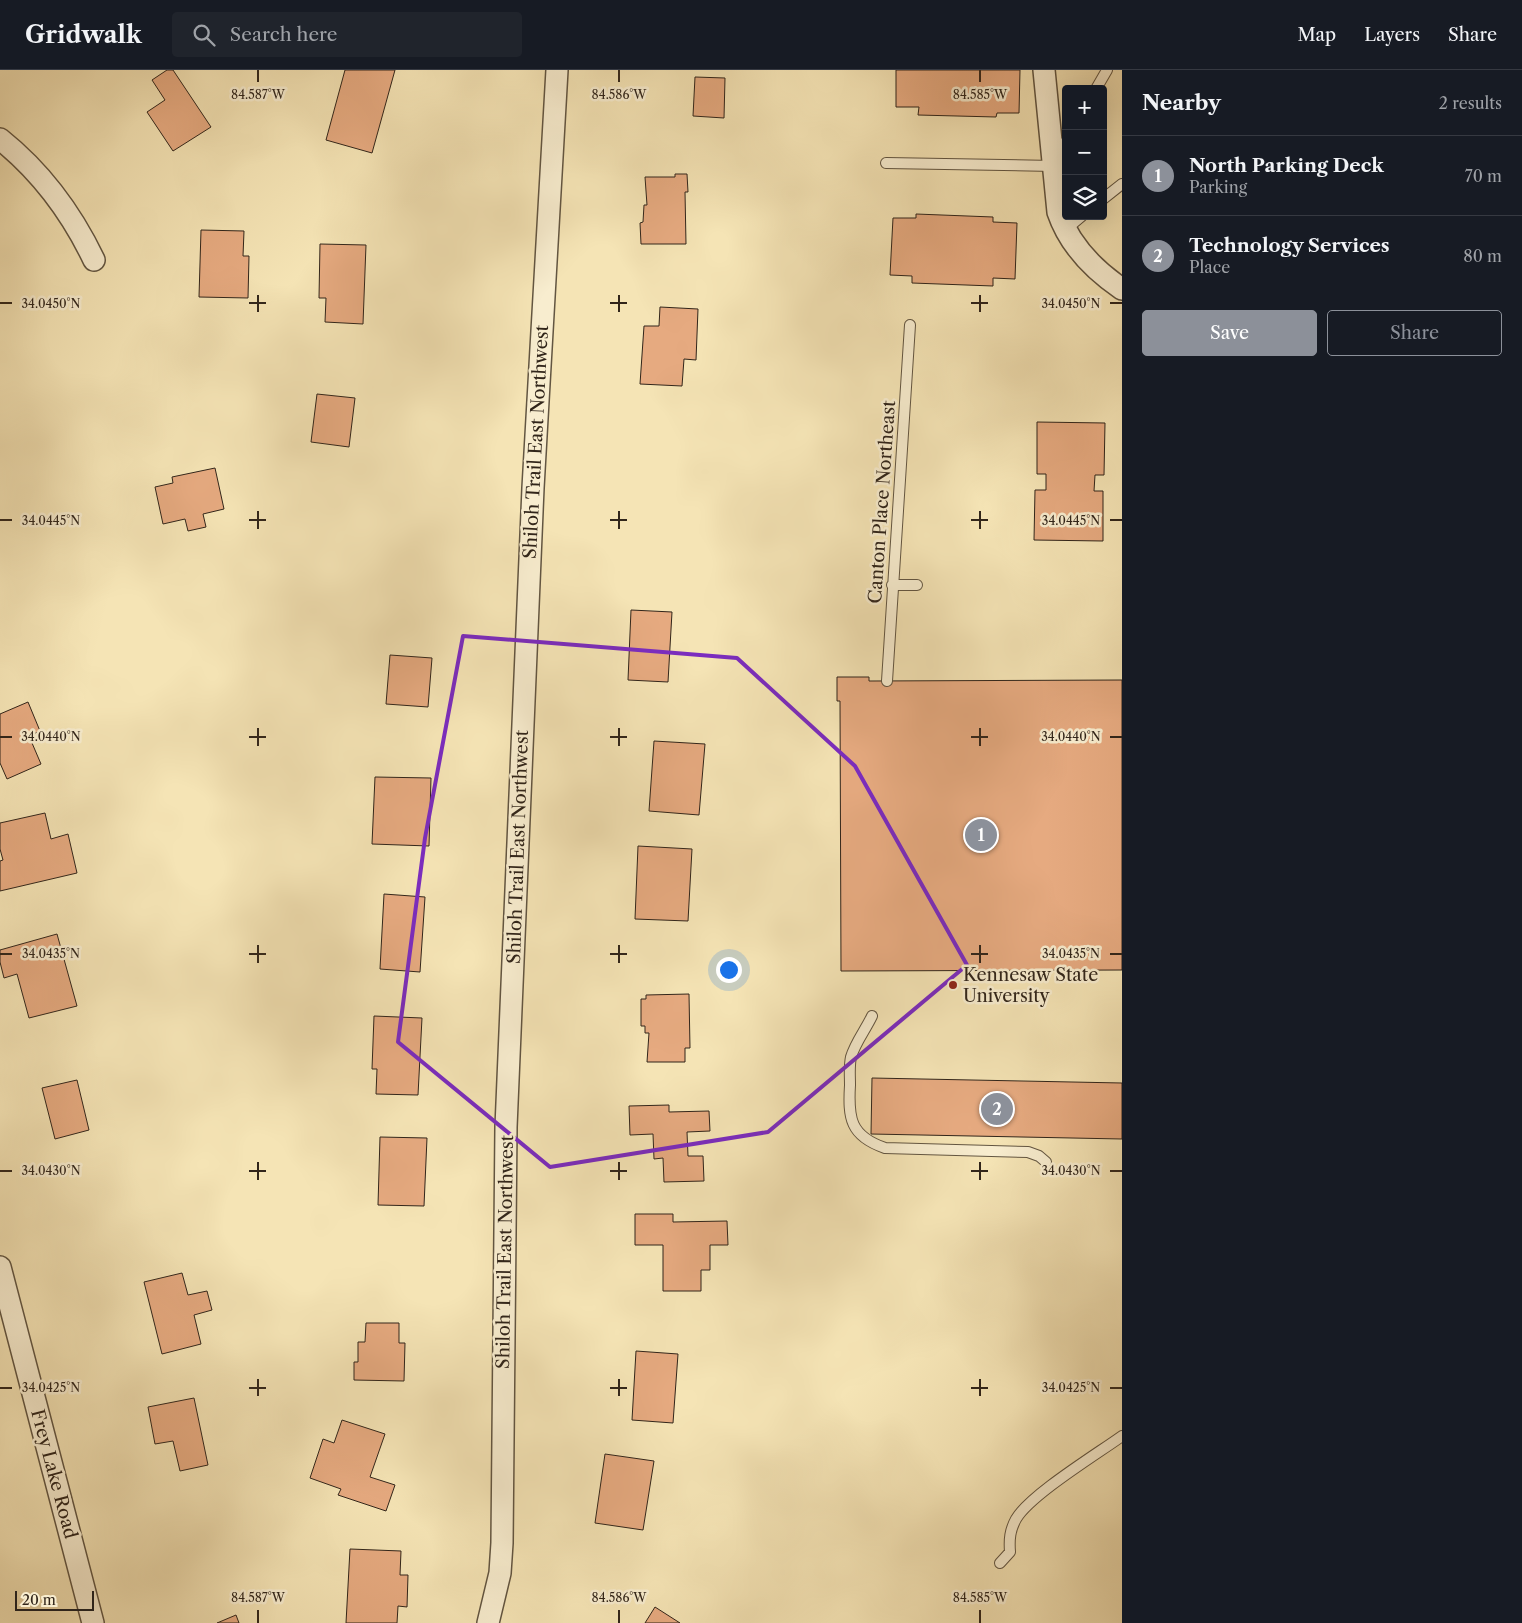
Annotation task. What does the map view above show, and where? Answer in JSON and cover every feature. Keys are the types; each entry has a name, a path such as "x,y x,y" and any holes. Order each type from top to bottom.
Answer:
{"street":[{"name":"Shiloh Trail East Northwest","path":"488,1623 500,1573 502,1543 506,1127 533,488 557,70"},
{"path":"1044,70 1058,212 1064,230 1076,248 1122,289"},
{"path":"0,139 19,154 53,194 80,230 94,260"},
{"name":"Frey Lake Road","path":"0,1267 93,1623"}],"lane":[{"path":"1098,85 1107,70"},
{"path":"886,163 1054,164 1062,149"},
{"path":"1107,196 1122,184"},
{"path":"1064,230 1077,220"},
{"name":"Canton Place Northeast","path":"887,681 910,325"},
{"path":"892,585 917,585"},
{"path":"872,1016 852,1057 848,1110 852,1124 860,1135 872,1144 885,1148 1028,1152 1039,1156 1046,1162"},
{"path":"1000,1563 1010,1552 1008,1537 1017,1517 1040,1494 1122,1436"}],"highlighted area":[{"path":"463,636 737,658 855,766 967,965 768,1132 550,1167 398,1042 425,838"}],"building":[{"path":"167,70 173,70 211,127 173,151 147,112 165,100 152,80"},
{"path":"345,70 395,70 372,153 326,140"},
{"path":"896,70 1020,70 1019,113 997,113 996,117 918,115 919,107 896,107"},
{"path":"695,77 725,78 724,118 693,116"},
{"path":"675,174 687,174 688,192 685,192 686,244 641,244 640,223 643,222 644,205 647,205 645,177 675,177"},
{"path":"916,214 993,217 993,222 1017,223 1015,279 993,278 993,286 912,283 912,276 890,275 893,218 916,218"},
{"path":"201,230 244,231 243,256 249,256 248,298 199,297"},
{"path":"320,244 366,245 363,324 325,322 326,298 319,298"},
{"path":"660,307 698,309 696,360 684,359 682,386 640,384 644,326 659,326"},
{"path":"317,394 355,398 349,447 311,442"},
{"path":"1037,422 1105,423 1104,475 1095,475 1094,491 1103,491 1103,541 1034,540 1035,490 1046,490 1046,474 1037,474"},
{"path":"215,468 224,509 203,514 206,527 188,531 185,519 163,524 155,487 173,483 172,477"},
{"path":"631,610 672,612 668,682 628,680"},
{"path":"390,655 432,658 428,707 386,704"},
{"path":"837,677 869,677 869,681 1122,680 1122,970 841,971 840,701 837,701"},
{"path":"28,702 40,731 29,736 41,764 7,779 0,763 0,714"},
{"path":"654,741 705,744 699,815 649,811"},
{"path":"375,777 431,778 429,846 372,844"},
{"path":"45,813 51,839 68,834 77,873 0,891 0,861 3,860 0,849 0,823"},
{"path":"638,846 692,849 688,921 635,919"},
{"path":"384,894 425,897 420,972 380,969"},
{"path":"57,934 77,1006 29,1018 17,974 4,978 0,962 0,950"},
{"path":"689,994 690,1048 685,1048 685,1062 647,1062 649,1033 645,1033 645,1026 641,1026 641,999 646,999 646,995"},
{"path":"374,1016 422,1018 418,1095 376,1094 377,1069 372,1069"},
{"path":"872,1078 1122,1083 1122,1139 871,1134"},
{"path":"77,1080 89,1130 55,1139 42,1088"},
{"path":"669,1105 669,1112 709,1111 710,1131 687,1132 688,1156 703,1156 704,1181 664,1182 663,1158 654,1159 653,1134 630,1135 629,1106"},
{"path":"380,1137 427,1138 424,1206 378,1205"},
{"path":"635,1214 673,1214 673,1222 727,1221 728,1245 710,1245 710,1270 701,1270 701,1291 663,1291 663,1245 635,1245"},
{"path":"182,1273 188,1295 207,1291 212,1310 194,1315 201,1344 162,1354 144,1282"},
{"path":"366,1323 399,1323 399,1343 405,1343 404,1381 354,1380 354,1362 358,1362 358,1342 365,1342"},
{"path":"636,1351 678,1354 673,1423 632,1420"},
{"path":"194,1398 208,1465 180,1471 173,1441 155,1444 148,1407"},
{"path":"342,1420 385,1434 370,1477 395,1485 386,1511 338,1495 341,1489 310,1478 323,1439 334,1443"},
{"path":"605,1454 654,1461 643,1530 595,1523"},
{"path":"350,1549 401,1551 400,1575 408,1575 407,1607 398,1606 397,1623 346,1623"},
{"path":"655,1607 680,1623 645,1623"},
{"path":"236,1615 239,1623 217,1623"}],"place":[{"name":"North Parking Deck","path":"981,835"},
{"name":"Kennesaw State University","path":"953,985"},
{"name":"Technology Services","path":"997,1109"}]}
